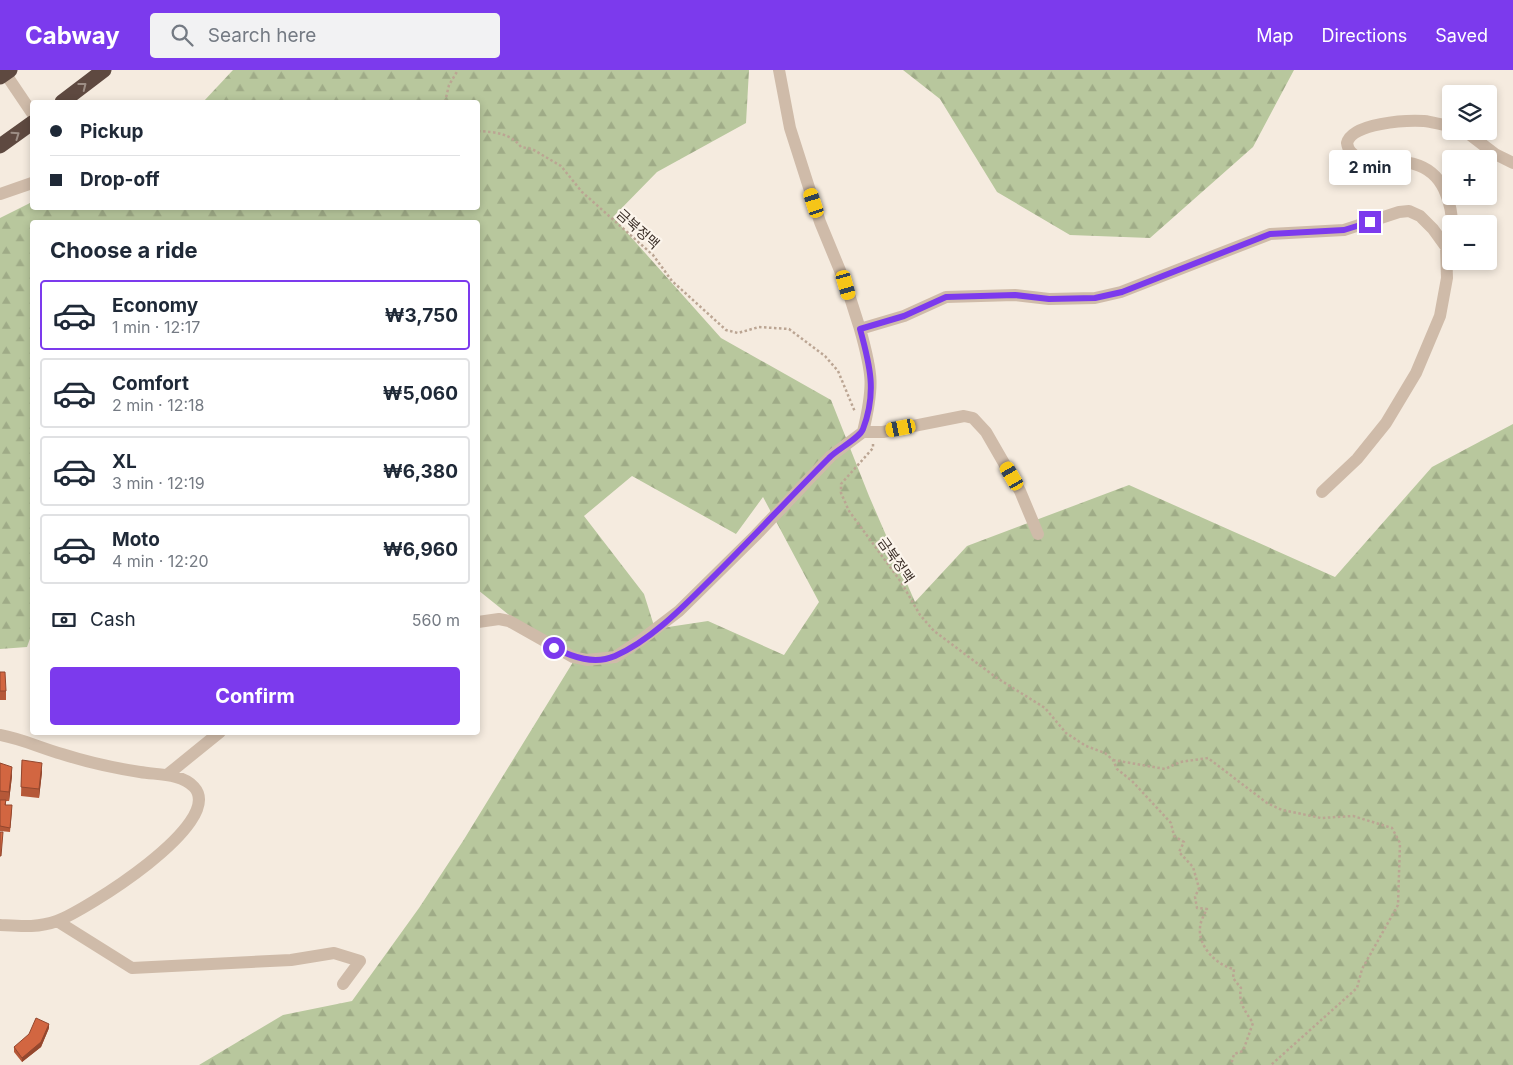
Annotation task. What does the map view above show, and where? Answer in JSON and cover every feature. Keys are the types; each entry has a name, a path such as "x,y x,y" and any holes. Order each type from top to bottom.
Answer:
{"highway":[{"path":"65,100 104,70"},
{"path":"0,146 30,124"}],"street":[{"path":"779,70 796,146 820,222 846,285 860,329 872,377 871,399 862,432"},
{"path":"5,74 30,111"},
{"path":"1442,124 1424,121 1366,127 1353,132 1347,143 1350,153 1360,159 1414,163 1431,170 1440,180 1445,191 1451,215"},
{"path":"1477,140 1495,154 1513,163"},
{"path":"0,194 30,185"},
{"path":"860,329 904,316 946,297 1015,295 1049,299 1104,296 1122,292 1270,234 1344,230 1404,211 1420,216 1434,229 1442,241"},
{"path":"1322,492 1374,440 1416,373 1433,336 1444,297 1445,270"},
{"path":"480,622 499,619 510,621 573,657 587,660 615,656 641,640 679,611 756,535 830,456 862,432 883,432 964,416 973,418 986,432 1020,491 1038,534"},
{"path":"0,735 92,762 167,775 186,781 197,792 198,806 189,823 135,875 94,902 56,921 36,926 0,925"},
{"path":"167,775 216,735"},
{"path":"56,921 132,968 292,960 334,953 360,961 343,984"}],"path":[{"path":"445,100 458,70"},
{"name":"금북정맥","path":"480,131 496,132 514,139 521,147 532,149 561,166 582,192 653,255 672,281 726,330 738,333 759,327 789,329 818,351 838,371 862,432 873,439 873,448 841,484 841,493 849,511 901,582 920,615 934,630 997,678 1045,708 1066,733 1086,746 1105,753 1113,760 1116,769 1132,781 1171,823 1174,836 1184,842 1179,852 1193,867 1199,888 1195,897 1198,908 1207,909 1200,928 1200,937 1209,954 1224,967 1234,969 1233,978 1240,988 1239,997 1242,1007 1253,1022 1243,1051 1234,1054 1231,1065"},
{"path":"1113,760 1165,769 1180,762 1208,758 1267,803 1282,810 1321,818 1353,816 1392,828 1400,843 1398,906 1362,969 1357,988 1271,1065"}],"green space":[{"path":"233,70 749,70 746,123 657,172 613,217 721,338 831,400 869,496 915,602 967,546 1129,485 1335,577 1432,467 1513,424 1513,1065 199,1065 283,1015 352,1001 419,908 463,841 578,654 525,628 480,592 480,220 30,220 30,639 27,647 0,649 0,218 30,203 30,210 480,210 480,100 205,100","holes":["632,476 736,534 763,497 819,602 784,655 708,621 655,629 644,594 584,516"]},
{"path":"903,70 1294,70 1253,147 1150,238 1070,235 997,192 940,99"}],"building":[{"path":"0,672 5,672 6,691 0,691"},
{"path":"22,760 42,763 39,789 21,787"},
{"path":"0,763 12,767 9,792 0,791"},
{"path":"0,800 6,800 5,805 12,805 10,828 0,826"},
{"path":"0,832 3,832 1,856 0,856"},
{"path":"36,1018 49,1024 41,1042 22,1058 14,1047 29,1034"}],"route":[{"path":"554,648 573,657 587,660 602,659 615,656 641,640 679,611 756,535 830,456 863,432 871,399 872,377 860,329 904,316 946,297 1015,295 1049,299 1095,298 1122,292 1270,234 1344,230 1370,222"}]}
